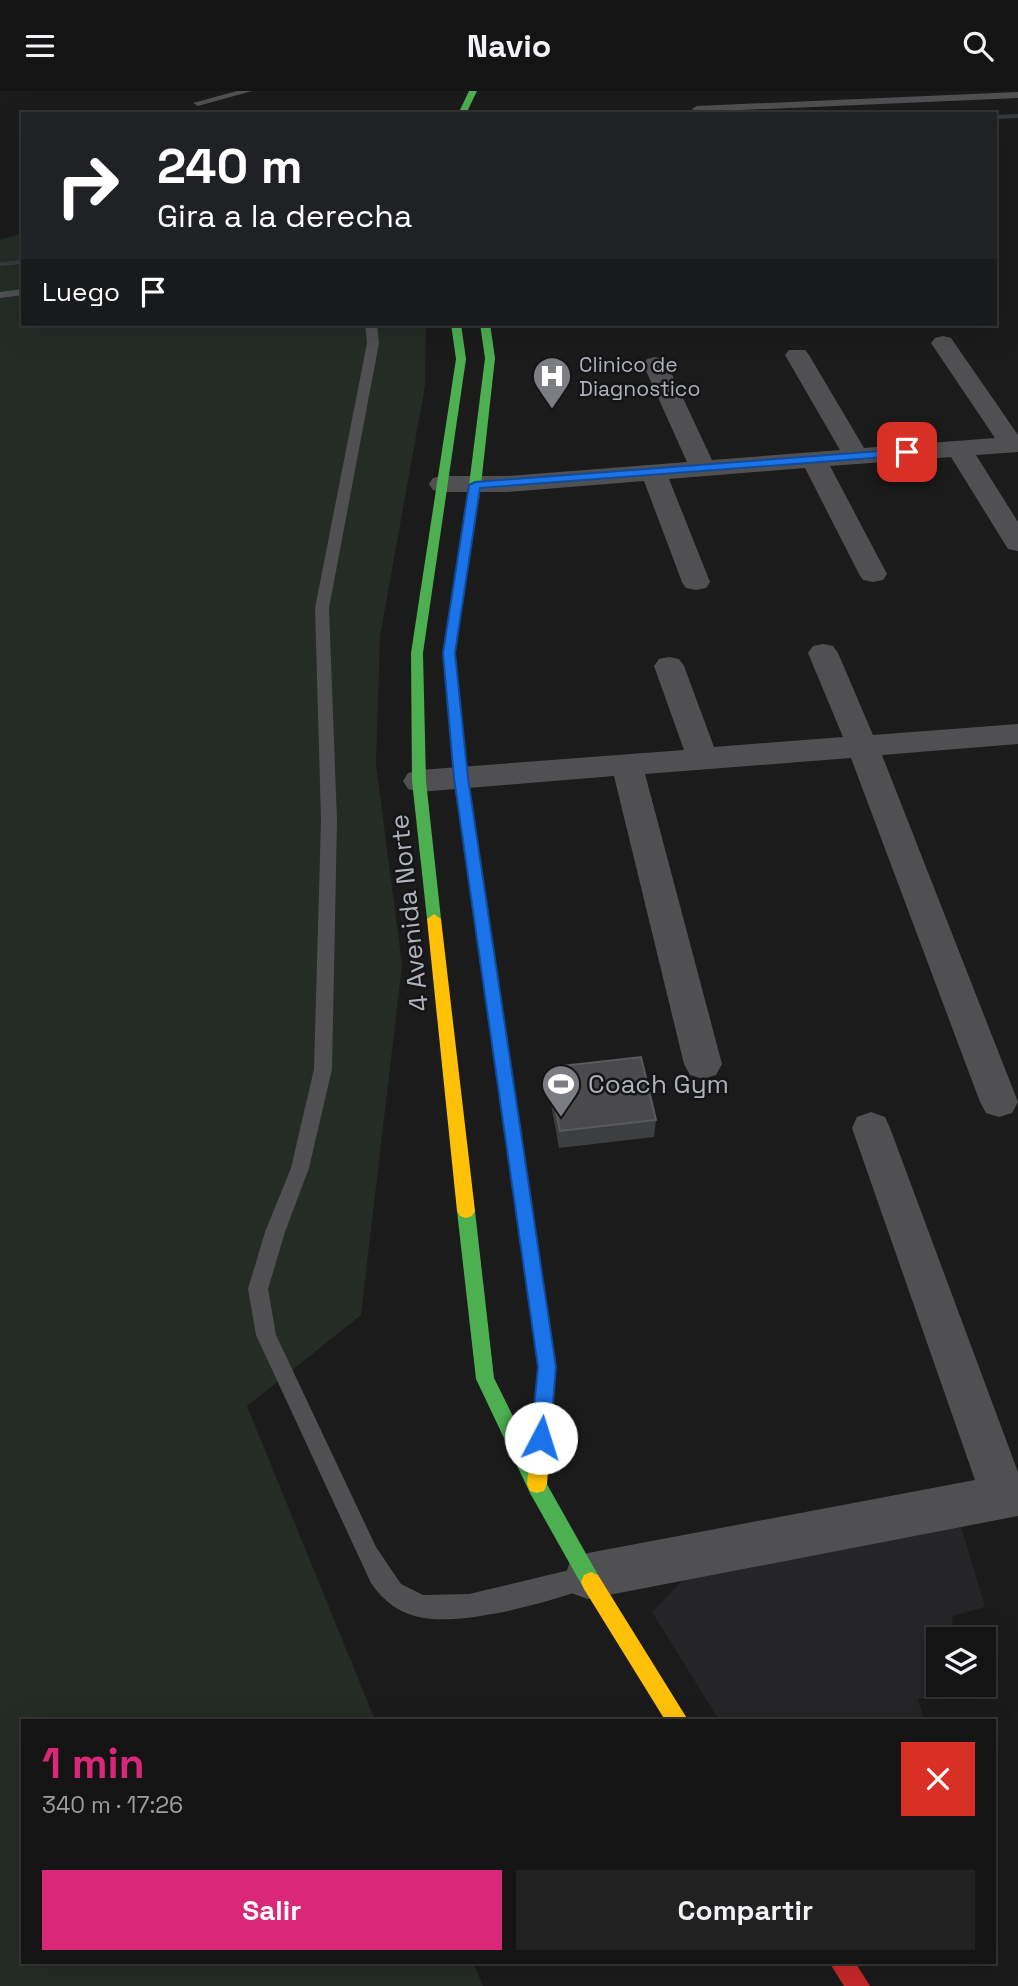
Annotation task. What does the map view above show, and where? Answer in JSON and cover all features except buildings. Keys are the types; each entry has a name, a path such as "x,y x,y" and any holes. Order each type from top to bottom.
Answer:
{"main road":[{"path":"463,112 473,91"},
{"name":"4 Avenida Norte","path":"456,326 461,359 417,653 419,781 485,1379 537,1486 588,1576 676,1719"},
{"path":"485,326 490,358 475,485 449,653 461,778 547,1367 537,1486"},
{"path":"842,1964 858,1986"}],"street":[{"path":"943,343 1015,444"},
{"path":"797,355 856,456"},
{"path":"656,364 703,468"},
{"path":"442,484 475,485 1015,444"},
{"path":"959,449 1018,543"},
{"path":"813,459 873,574"},
{"path":"653,472 696,582"},
{"path":"823,653 862,745 999,1102"},
{"path":"668,666 702,757"},
{"path":"419,781 1018,734"},
{"path":"626,763 703,1064"},
{"path":"588,1576 1011,1495 871,1128"}],"lane":[{"path":"198,103 248,91"},
{"path":"697,109 1018,95"},
{"path":"0,295 21,292"},
{"path":"370,326 373,342 322,608 329,820 323,1069 300,1168 275,1232 258,1289 266,1335 362,1543 382,1581 405,1602 442,1609 487,1604 588,1576"}],"shaded area":[{"path":"21,234 21,326 426,326 425,386 380,636 376,764 402,965 361,1315 247,1406 375,1719 21,1719 21,1964 474,1964 483,1986 0,1986 0,240"},
{"path":"960,1523 985,1607 952,1616 953,1627 926,1627 926,1697 929,1697 918,1699 924,1719 718,1719 652,1612 686,1577"}],"waterway":[{"path":"997,117 1018,116"},
{"path":"0,264 21,262"}],"traffic: fast":[{"path":"463,112 473,91"},
{"path":"434,919 419,781 417,653 461,359 456,326"},
{"path":"481,914 461,778 449,653 475,485 490,358 485,326"},
{"path":"466,1211 485,1379 537,1486 591,1582"}],"traffic: slow":[{"path":"481,914 547,1367 537,1484"},
{"path":"434,919 466,1211"},
{"path":"591,1582 676,1719"}],"traffic: jam":[{"path":"842,1964 858,1986"}],"place":[{"name":"Clinico de Diagnostico","path":"552,410"},
{"name":"Coach Gym","path":"561,1118"}],"route":[{"path":"541,1438 547,1367 461,778 449,653 475,485 907,452"}]}
